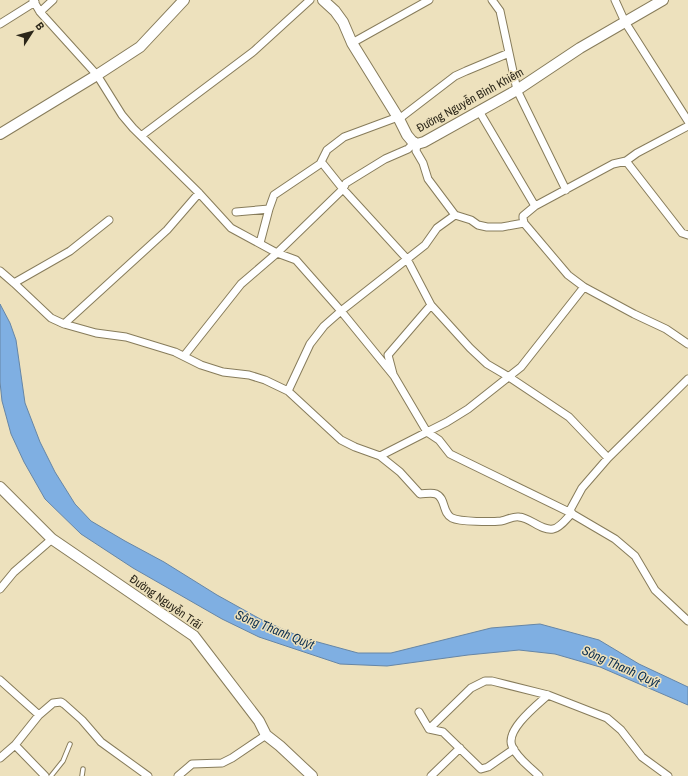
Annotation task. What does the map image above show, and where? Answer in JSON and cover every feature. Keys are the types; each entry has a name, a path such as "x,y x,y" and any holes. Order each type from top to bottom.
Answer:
{"street":[{"path":"40,12 53,0"},
{"path":"0,134 98,75 140,47 184,0"},
{"path":"141,136 254,51 310,0"},
{"name":"Đường Nguyễn Bỉnh Khiêm","path":"323,0 343,22 352,42 399,118 407,135 415,144 424,142 517,90 580,48 663,0"},
{"path":"352,42 429,0"},
{"path":"492,0 500,11 517,90 566,190"},
{"path":"615,0 625,22 688,122"},
{"path":"0,24 34,1 40,12 98,75 122,115 141,136 199,193 231,228 277,253 296,260 341,311 394,376 427,432 439,440 450,454 570,513 615,539 635,556 655,590 688,621"},
{"path":"260,243 274,195 320,164 327,150 344,137 399,118 455,76 466,70 509,53"},
{"path":"479,111 535,206"},
{"path":"688,126 637,153 626,161 613,164 535,206 522,218 524,223 568,275 584,287 634,314 666,329 688,344"},
{"path":"184,356 241,284 277,253 343,190 346,183 385,159 408,149 415,144 428,180 455,214 487,228 524,223"},
{"path":"626,161 682,233 688,235"},
{"path":"320,164 325,165 343,190 407,259 431,305 470,348 488,364 569,418 608,458"},
{"path":"64,324 167,230 199,193"},
{"path":"236,212 269,209"},
{"path":"288,391 310,344 324,326 425,245 437,228 455,214"},
{"path":"14,283 70,251 109,220"},
{"path":"0,271 50,318 64,324 96,333 126,337 175,352 201,365 223,372 249,375 265,380 288,391 341,440 380,456 400,472 420,494 435,493 439,496 442,499 445,511 453,519 467,521 500,521 520,517 543,528 554,529 558,527 570,513 582,488 608,458 688,379"},
{"path":"380,456 447,422 468,409 509,377 521,367 584,287"},
{"path":"394,376 388,354 431,305"},
{"name":"Đường Nguyễn Trãi","path":"0,487 52,539 194,636 259,721 266,735 312,776"},
{"path":"0,589 14,572 52,539"},
{"path":"0,680 39,715"},
{"path":"429,729 470,688 485,681 492,681 548,695 606,718 621,730 642,757 668,776"},
{"path":"539,776 526,764 514,749 511,740 513,732 524,718 548,695"},
{"path":"0,758 15,745 39,715 53,703 61,702 82,720 97,739 148,776"},
{"path":"419,712 429,729 443,732 478,767 483,769 514,749"},
{"path":"178,776 192,764 216,764 227,761 266,735"},
{"path":"15,745 45,776"},
{"path":"431,776 460,748"}],"lane":[{"path":"51,776 60,766 70,744"},
{"path":"82,776 83,769"}],"water":[{"name":"Sông Thanh Quýt","path":"0,304 10,323 16,340 25,403 40,442 55,472 75,504 91,521 164,562 217,595 262,620 303,638 358,653 391,653 491,628 540,624 599,640 639,664 688,687 688,705 600,667 555,654 519,650 387,666 340,664 259,637 222,619 133,568 81,534 45,499 24,462 11,434 2,401 0,382"}]}
